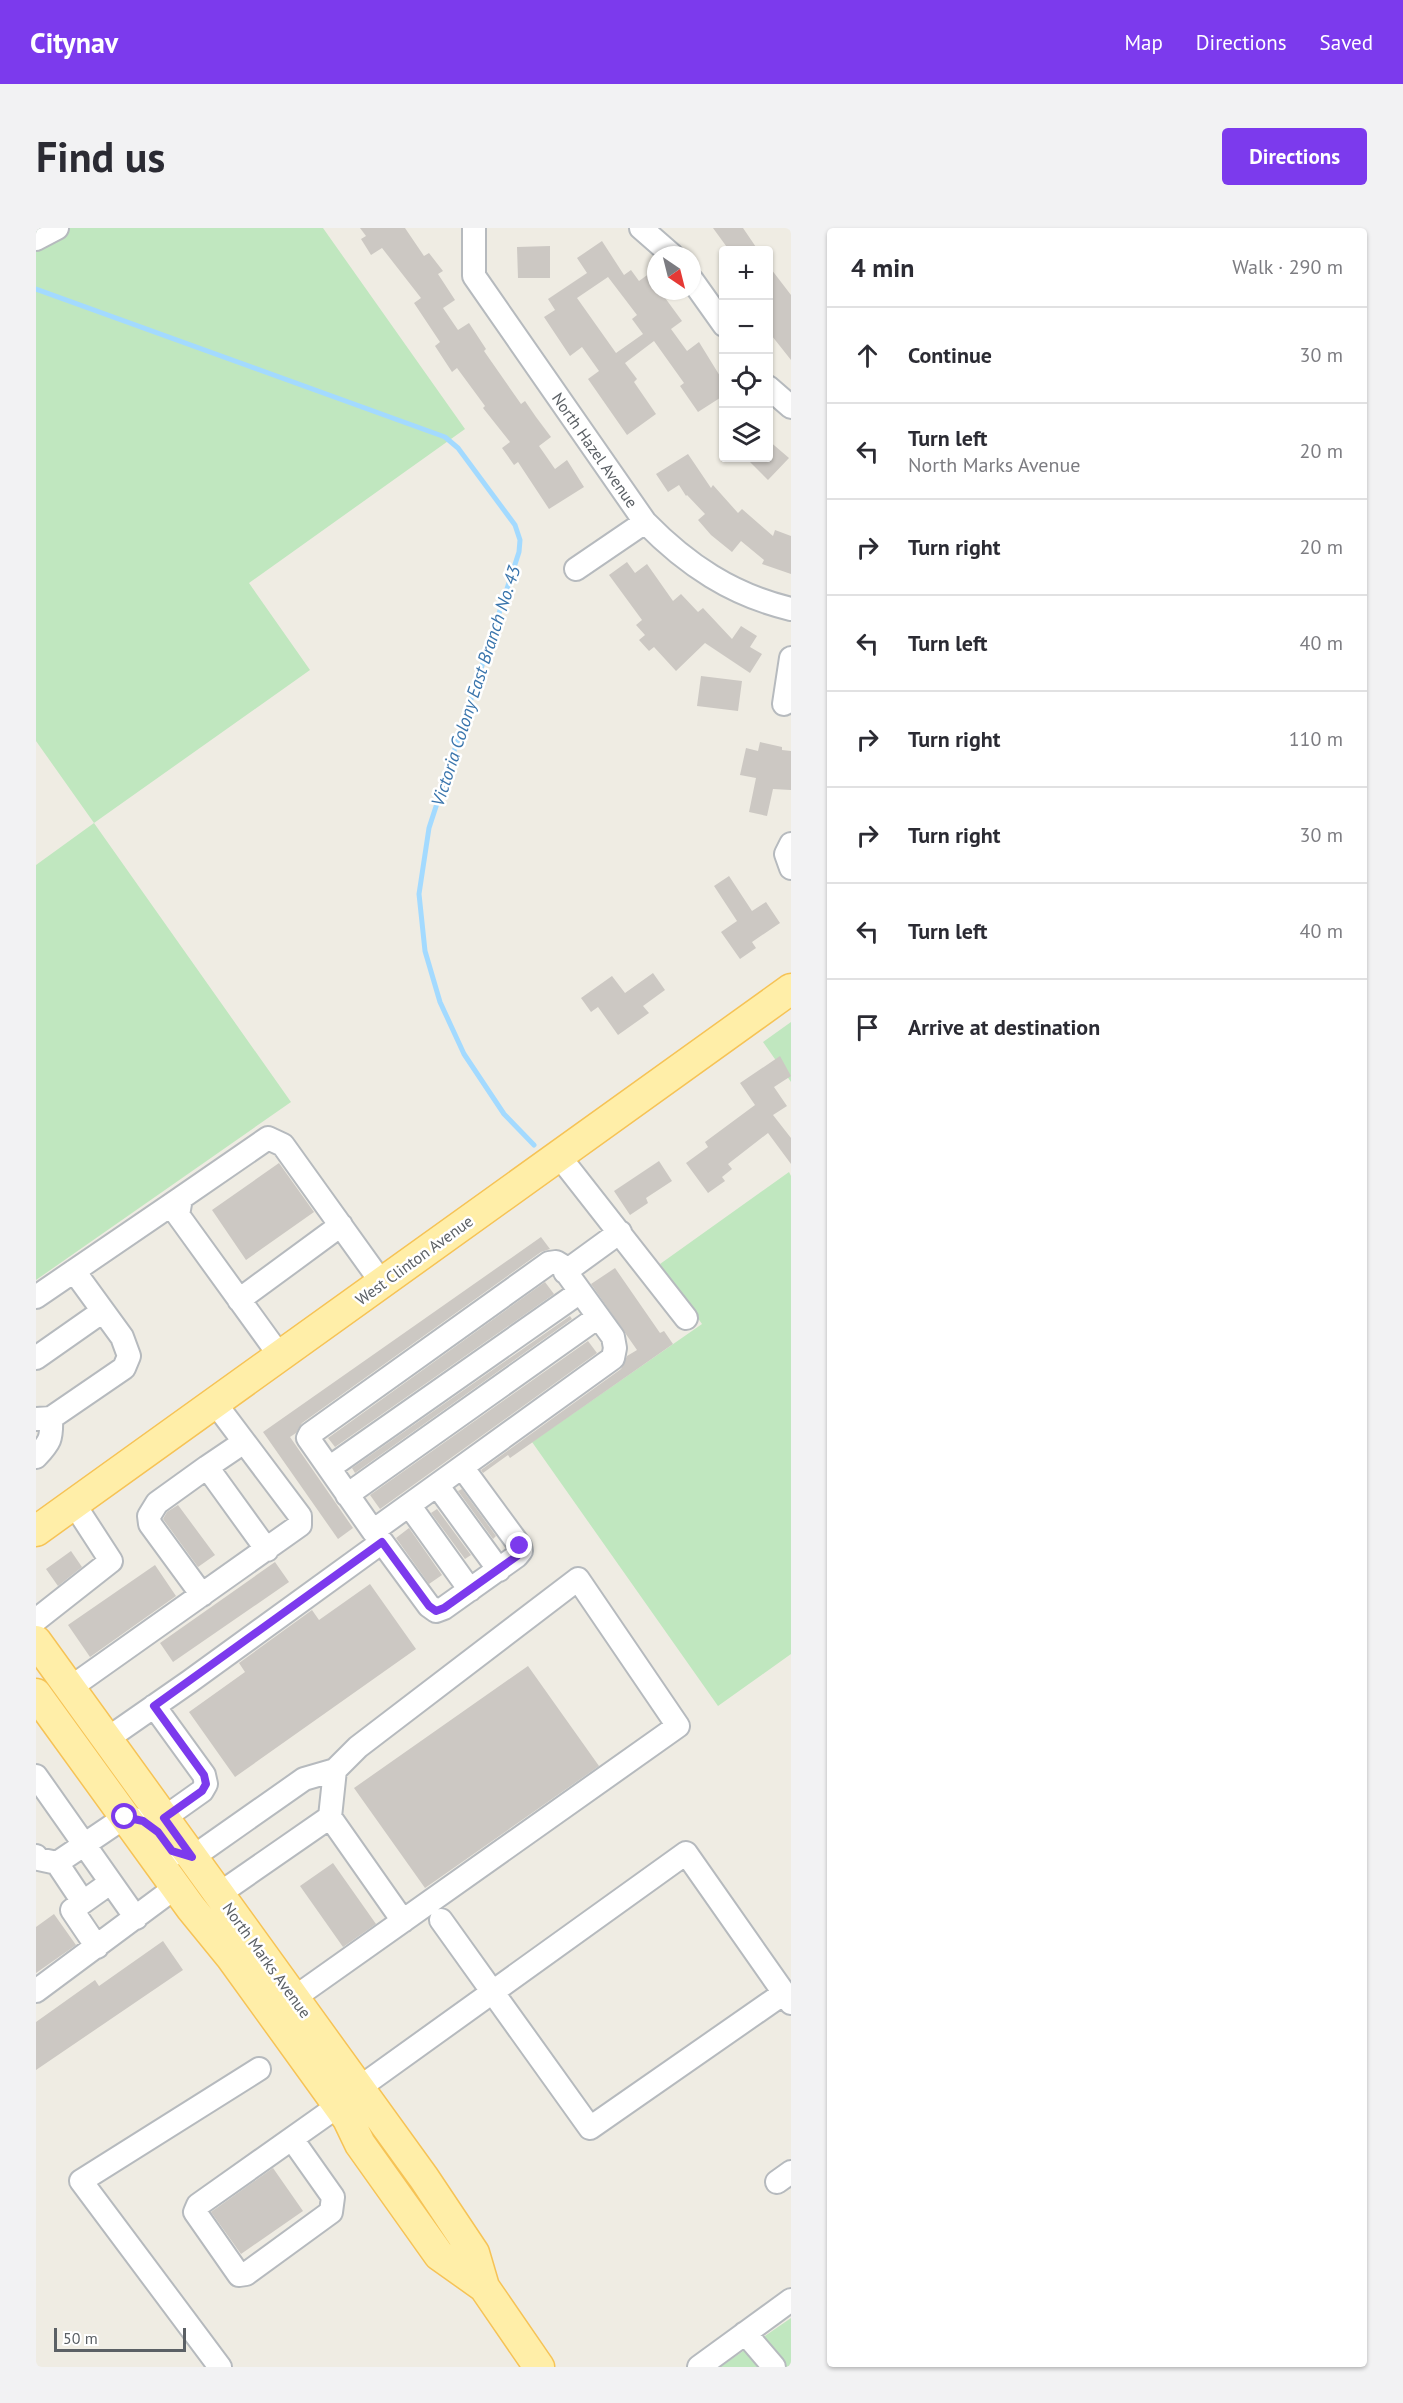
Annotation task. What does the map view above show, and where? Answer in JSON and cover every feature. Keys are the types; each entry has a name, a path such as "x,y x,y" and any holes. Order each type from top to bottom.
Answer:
{"main road":[{"name":"West Clinton Avenue","path":"36,1531 791,989"},
{"name":"North Marks Avenue","path":"36,1641 294,1998 348,2104 360,2144 439,2255 484,2287"},
{"name":"North Marks Avenue","path":"36,1694 176,1887 348,2104 424,2178 474,2253 484,2287 539,2367"}],"street":[{"path":"36,239 57,228"},
{"name":"North Hazel Avenue","path":"474,228 474,276 645,522 670,548 702,572 736,591 766,603 791,609"},
{"path":"641,228 662,246"},
{"path":"701,293 719,319"},
{"path":"773,391 791,407"},
{"path":"576,569 645,522"},
{"path":"784,704 791,658"},
{"path":"791,844 786,854 791,868"},
{"path":"36,1297 268,1138 283,1145 382,1283"},
{"path":"559,1156 686,1318"},
{"path":"181,1198 178,1215 280,1356"},
{"path":"239,1300 341,1225"},
{"path":"565,1272 620,1232"},
{"path":"107,1739 377,1537 409,1505 613,1358 615,1347 613,1337 556,1262 549,1263 310,1434 309,1442 377,1537 429,1606 436,1611 470,1590 521,1551 520,1546 462,1467"},
{"path":"36,1457 52,1435 44,1419 124,1368 129,1356 122,1337 74,1271"},
{"path":"328,1468 580,1292"},
{"path":"36,1358 103,1311"},
{"path":"347,1495 598,1317"},
{"path":"70,1688 300,1526 300,1516 215,1402"},
{"path":"201,1595 150,1524 149,1516 157,1503 244,1442"},
{"path":"207,1467 267,1550"},
{"path":"437,1485 498,1570"},
{"path":"36,1620 111,1561 74,1504"},
{"path":"409,1505 470,1590"},
{"path":"84,1902 46,1860 84,1845 125,1817 143,1821 158,1832 172,1851 192,1857 304,1779 335,1770 358,1747 578,1579 678,1726 294,1998"},
{"path":"154,1706 204,1775 206,1784 202,1791 164,1818"},
{"path":"335,1770 330,1817 403,1921"},
{"path":"36,1776 136,1918"},
{"path":"219,1894 330,1817"},
{"path":"292,2139 333,2197 331,2212 246,2274 239,2275 195,2212 198,2205 292,2139 348,2104 493,1992 686,1853 788,1998 590,2128 493,1992 441,1920"},
{"path":"97,1947 72,1910 110,1882"},
{"path":"36,1991 176,1887"},
{"path":"220,2367 81,2181 259,2069"},
{"path":"699,2367 791,2300"},
{"path":"745,2333 774,2367"}],"green space":[{"path":"36,228 323,228 465,429 249,583 310,670 94,823 36,741"},
{"path":"94,823 291,1102 36,1280 36,865"},
{"path":"791,1022 791,1082 763,1042"},
{"path":"789,1172 791,1176 791,1654 718,1706 532,1442 702,1324 660,1264"},
{"path":"791,2318 791,2367 720,2367"}],"building":[{"path":"360,228 405,228 424,256 429,253 443,271 438,274 455,300 443,308 458,330 469,323 486,349 484,351 521,404 525,401 551,437 539,446 555,469 567,460 584,487 549,509 518,462 514,465 502,448 510,442 483,408 485,406 457,368 452,372 435,346 440,342 414,303 421,298 382,248 371,255 361,239 366,236"},
{"path":"713,228 743,228 755,246 726,246"},
{"path":"602,241 624,275 631,270 639,281 647,275 647,300 667,300 682,321 671,329 687,351 699,342 719,374 719,399 698,412 680,386 684,383 654,341 625,363 637,379 634,382 656,414 627,435 588,379 599,371 582,347 570,356 544,317 555,310 548,299 587,273 577,258","holes":["608,277 637,315 632,319 643,334 616,353 577,298"]},
{"path":"550,246 550,278 518,278 517,247"},
{"path":"773,272 791,295 791,360 773,337"},
{"path":"773,444 789,458 768,480 750,462 773,462"},
{"path":"688,454 711,488 713,485 738,513 742,509 773,536 775,530 791,536 791,574 762,564 764,560 741,541 732,552 711,535 698,520 705,514 686,496 679,485 668,492 656,474"},
{"path":"627,562 635,573 647,564 673,601 681,594 698,612 703,608 732,639 741,626 757,636 750,647 762,654 750,673 705,643 676,671 654,647 649,651 639,640 645,635 636,625 642,620 609,575"},
{"path":"701,676 742,681 738,711 697,706"},
{"path":"760,742 791,751 791,790 773,789 767,816 749,812 756,778 740,775 746,748 758,751"},
{"path":"729,876 752,911 766,902 780,923 752,942 756,948 740,959 721,932 737,921 714,886"},
{"path":"653,973 665,990 643,1006 649,1013 618,1035 598,1007 591,1012 581,998 612,976 625,993"},
{"path":"780,1056 791,1076 774,1087 787,1106 773,1115 791,1138 791,1164 768,1133 728,1164 732,1169 722,1177 725,1181 708,1193 686,1163 708,1147 705,1142 755,1105 740,1083"},
{"path":"659,1161 672,1181 646,1198 648,1203 630,1215 614,1191"},
{"path":"279,1163 314,1212 246,1260 212,1210"},
{"path":"541,1237 550,1249 541,1252 302,1423 296,1433 290,1437 353,1528 338,1539 263,1432"},
{"path":"615,1268 660,1333 664,1331 673,1344 510,1458 508,1455 483,1473 481,1470 621,1369 627,1356 637,1350 591,1284"},
{"path":"545,1282 554,1294 335,1447 328,1438"},
{"path":"570,1316 572,1319 355,1473 352,1468"},
{"path":"588,1341 597,1353 380,1509 370,1495"},
{"path":"462,1489 496,1536 493,1539 458,1491"},
{"path":"178,1505 215,1555 198,1567 163,1519 167,1512"},
{"path":"437,1509 471,1555 465,1559 431,1513"},
{"path":"409,1528 442,1575 429,1584 396,1538"},
{"path":"71,1551 82,1567 58,1586 46,1569"},
{"path":"275,1562 289,1582 173,1662 160,1643"},
{"path":"155,1565 176,1596 90,1657 68,1625"},
{"path":"370,1584 416,1649 235,1777 189,1712 245,1672 239,1663 312,1610 319,1620"},
{"path":"528,1666 599,1766 425,1888 354,1788"},
{"path":"333,1863 376,1924 343,1947 300,1886"},
{"path":"54,1914 76,1945 36,1973 36,1927"},
{"path":"163,1941 183,1970 36,2070 36,2022 95,1980 99,1986"},
{"path":"273,2168 303,2211 241,2254 211,2212"}],"waterway":[{"name":"Victoria Colony East Branch No. 43","path":"36,289 445,437 458,448 515,525 520,540 519,552 429,828 419,894 425,951 440,1002 464,1054 504,1114 534,1145"}],"route":[{"path":"125,1817 143,1821 158,1832 172,1851 192,1857 164,1818 202,1791 206,1784 204,1775 154,1706 382,1542 429,1606 436,1611 444,1608 517,1556 521,1551 520,1546"}]}
